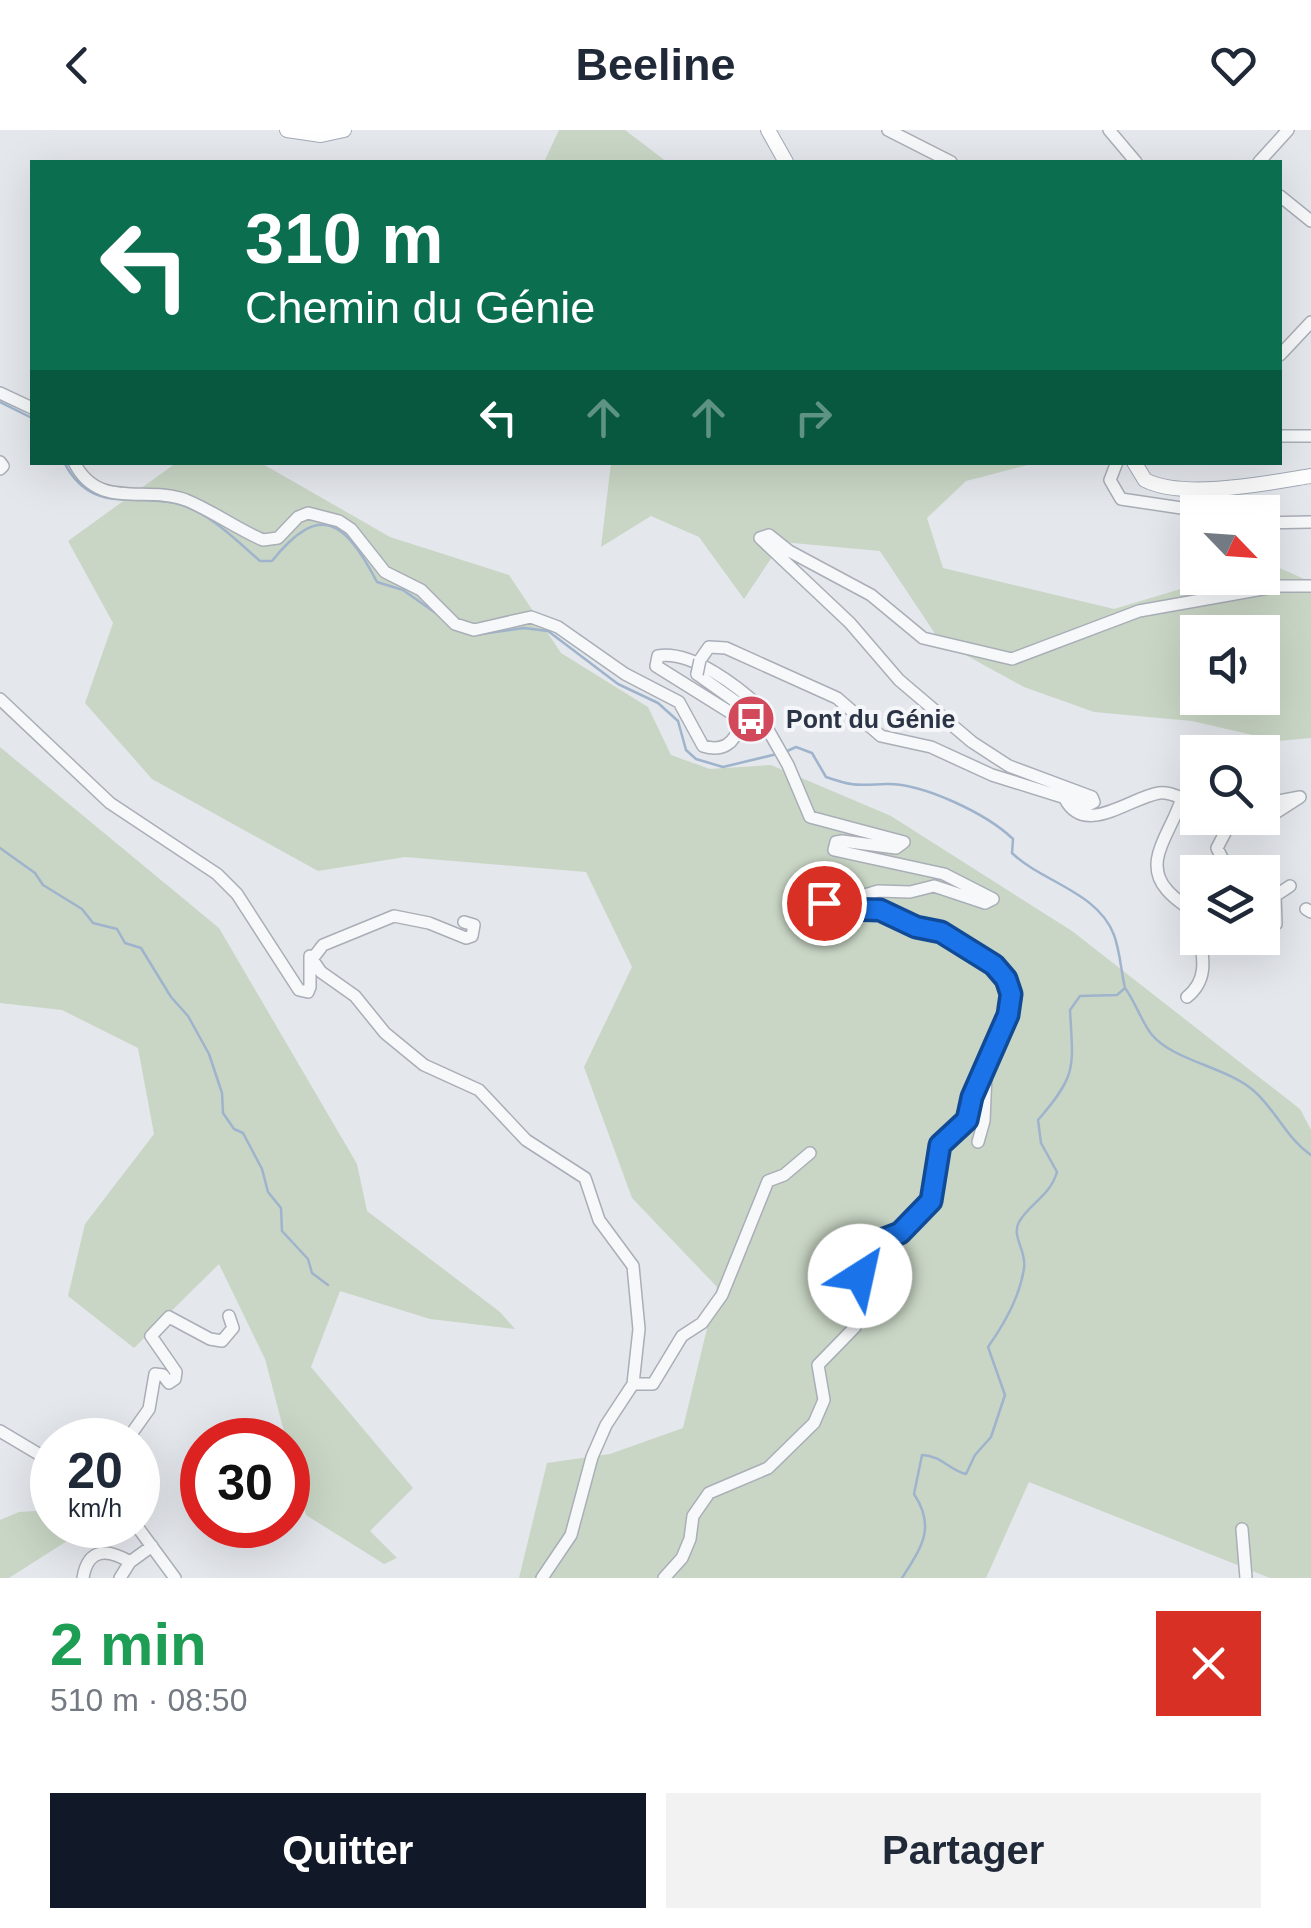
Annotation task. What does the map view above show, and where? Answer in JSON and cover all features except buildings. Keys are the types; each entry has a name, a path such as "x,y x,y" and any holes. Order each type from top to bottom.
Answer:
{"main road":[{"path":"286,130 325,135 344,130"},
{"path":"768,130 785,160"},
{"path":"1136,465 1146,480 1170,487 1238,486 1311,476"}],"street":[{"path":"888,130 947,160"},
{"path":"1109,130 1134,160"},
{"path":"1261,160 1288,130"},
{"path":"1282,197 1309,216"},
{"path":"1282,353 1311,322"},
{"path":"0,393 30,407"},
{"path":"1282,436 1311,436"},
{"path":"76,465 100,490 181,498 263,540 278,538 298,517 308,513 339,521 351,529 384,572 421,590 455,624 474,630 531,617 558,627 625,674 679,702 703,746 719,749 738,732 736,716 656,666 658,656 685,660 724,681 763,710 810,817 904,842 896,848 842,841 833,846 837,852 872,855 944,874 992,897 990,904 934,886 910,892 878,891 852,899 830,896 824,900 827,906 880,910 916,927 936,930 1002,972 1010,1004 962,1127 940,1145 935,1189 925,1210 900,1233 863,1250 855,1327 818,1365 824,1400 819,1416 768,1468 709,1493 693,1516 682,1558 664,1578"},
{"path":"1116,465 1110,480 1121,499 1180,508"},
{"path":"1280,523 1311,522"},
{"path":"767,726 697,674 708,647 726,648 837,698 881,736 931,747 992,775 1082,804 1094,802 1092,796 1010,766 972,742 886,668 850,623 798,570 761,542 762,535 870,596 922,638 1012,658 1139,612 1280,586 1311,586"},
{"path":"0,699 110,803 216,874 238,894 304,992 310,987 307,960 323,944 394,916 438,926 451,934 472,936 474,925 464,922"},
{"path":"1064,798 1072,810 1092,817 1160,793 1180,800"},
{"path":"1280,801 1300,797 1280,810"},
{"path":"1180,802 1157,854 1156,868 1164,887 1180,901"},
{"path":"1280,893 1290,886"},
{"path":"1186,997 1199,984 1201,955"},
{"path":"313,958 321,972 355,996 385,1033 411,1055 479,1090 526,1140 585,1178 599,1220 633,1266 639,1328 633,1384 592,1457 571,1535 542,1578"},
{"path":"978,1142 984,1121 986,1073"},
{"path":"633,1384 653,1384 682,1336 702,1323 722,1295 768,1180 784,1175 810,1154"},
{"path":"143,1418 149,1409 155,1374 163,1375 168,1383 175,1379 176,1372 152,1336 154,1330 169,1317 210,1339 222,1341 232,1328 228,1316"},
{"path":"0,1431 30,1449"},
{"path":"1242,1528 1246,1578"},
{"path":"120,1578 130,1562 149,1548"},
{"path":"154,1548 176,1578"},
{"path":"83,1578 88,1561 96,1553 106,1551 130,1562"}],"green space":[{"path":"559,130 625,130 664,160 545,160"},
{"path":"173,465 264,465 390,537 509,575 561,653 648,707 671,755 710,769 771,765 891,816 1072,931 1300,1109 1311,1130 1311,1578 1270,1578 1029,1482 986,1578 519,1578 547,1463 610,1454 683,1428 717,1287 632,1198 584,1067 632,967 586,872 405,857 318,871 152,779 85,703 113,623 68,541"},
{"path":"611,465 1027,465 966,481 927,518 943,568 1114,609 1180,589 1180,595 1280,595 1280,568 1311,582 1311,738 1280,741 1280,735 1252,735 1192,721 1094,712 1024,687 940,641 880,551 782,542 744,599 699,537 651,516 601,547"},
{"path":"0,747 219,928 357,1164 367,1211 500,1312 515,1329 430,1319 340,1291 311,1367 413,1488 370,1531 397,1558 384,1564 310,1518 310,1418 281,1418 265,1359 219,1264 134,1348 68,1296 85,1224 154,1134 138,1048 62,1010 0,1003"},
{"path":"30,1511 30,1548 56,1548 9,1578 0,1578 0,1520"}],"waterway":[{"path":"0,402 30,417"},
{"path":"66,465 86,489 99,495 175,503 199,512 260,561 272,561 304,530 330,526 354,545 377,582 403,590 437,614"},
{"path":"474,635 524,628 548,631 618,684 658,703 678,721 686,750 696,759 723,767 777,754"},
{"path":"785,752 796,747 812,753 826,777 856,785 901,785 936,794 1002,829 1013,839 1012,853 1083,898 1106,920 1116,941 1125,988 1117,995 1080,996 1070,1010 1070,1069 1060,1091 1038,1120 1041,1143 1057,1172 1050,1187 1019,1222 1022,1279 1011,1309 988,1347 1005,1395 991,1437 975,1455 966,1474 922,1455 914,1494 924,1517 924,1537 902,1578"},
{"path":"0,848 35,873 43,885 82,909 93,923 117,929 125,943 141,948 209,1054 222,1093 223,1113 234,1129 243,1133 262,1169 268,1192 281,1208 282,1231 308,1259 312,1273 328,1285"},
{"path":"1125,988 1148,1030 1162,1044 1254,1091 1311,1155"}],"place":[{"name":"Pont du Génie","path":"751,719"}],"route":[{"path":"824,903 843,909 880,910 916,927 941,932 1002,972 1011,994 1008,1015 986,1073 972,1097 967,1120 944,1138 937,1152 931,1201 900,1233 866,1246 860,1276"}]}
